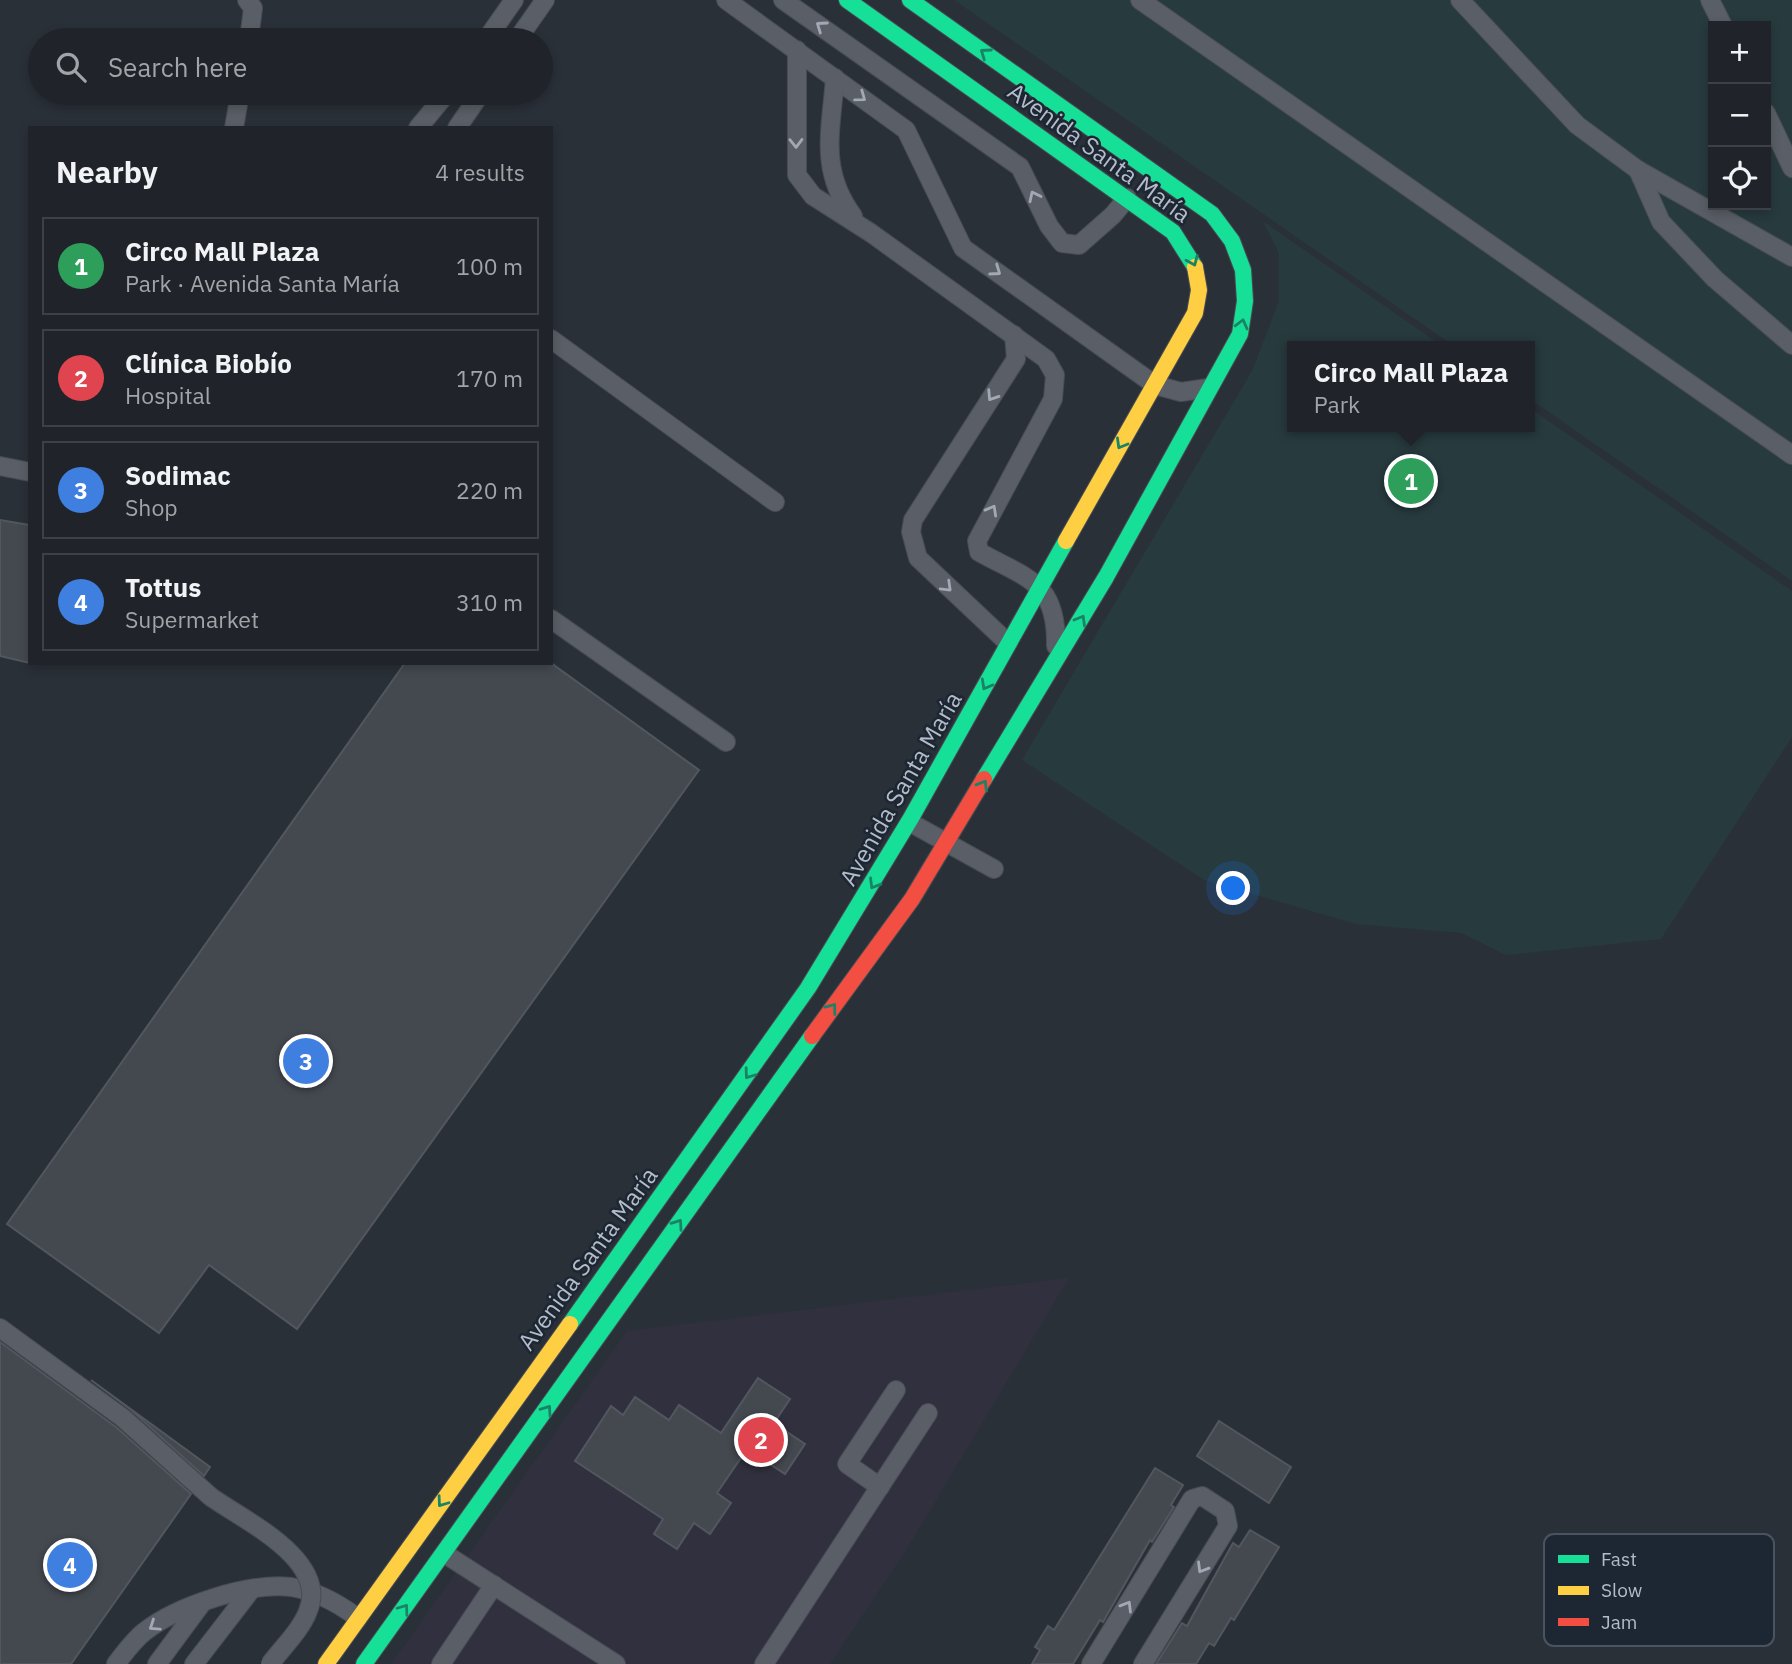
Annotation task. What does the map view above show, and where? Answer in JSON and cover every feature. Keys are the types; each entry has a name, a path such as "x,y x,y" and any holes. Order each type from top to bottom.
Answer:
{"main road":[{"name":"Avenida Santa María","path":"326,1664 771,1044 839,942 911,822 1040,586 1195,313 1199,300 1198,272 1185,244 1127,198 847,0"},
{"name":"Avenida Santa María","path":"364,1664 912,899 1055,663 1214,386 1240,334 1246,303 1241,257 1224,226 1199,204 910,0"}],"lane":[{"path":"247,0 253,8 250,28"},
{"path":"494,28 514,0"},
{"path":"525,28 545,0"},
{"path":"726,0 906,130 963,248 1154,385 1181,392 1214,386"},
{"path":"783,0 1020,167 1049,226 1062,243 1079,245 1113,215 1127,198"},
{"path":"1140,0 1792,456"},
{"path":"1460,0 1577,125 1638,170 1792,257"},
{"path":"1710,0 1720,21"},
{"path":"797,50 797,175 813,195 871,233 1045,359 1055,375 1053,399 977,541 979,552 1040,586 1054,613 1055,663"},
{"path":"835,78 829,156 835,189 852,216 871,233"},
{"path":"234,126 238,105"},
{"path":"420,126 437,105"},
{"path":"458,126 473,105"},
{"path":"1771,124 1792,168"},
{"path":"1638,170 1661,222 1715,279 1792,345"},
{"path":"1009,643 918,558 911,532 913,520 1016,359 1014,335"},
{"path":"553,340 775,502"},
{"path":"0,466 28,472"},
{"path":"553,620 726,742"},
{"path":"911,822 994,869"},
{"path":"0,1328 123,1418 211,1497 290,1553 308,1573 312,1586 308,1612 270,1664"},
{"path":"880,1487 847,1464 896,1390"},
{"path":"764,1664 928,1413"},
{"path":"1099,1661 1192,1499 1202,1496 1225,1511 1228,1525 1143,1664"},
{"path":"445,1553 616,1664"},
{"path":"441,1664 494,1585"},
{"path":"116,1664 128,1647 160,1621 202,1603 251,1590 274,1586 307,1591 341,1606 358,1618"},
{"path":"194,1664 251,1590"},
{"path":"157,1664 202,1603"}],"shaded area":[{"path":"1069,1278 907,1549 830,1664 391,1664 627,1331"}],"green space":[{"path":"954,0 1792,0 1792,581 1535,402 1535,341 1447,341"},
{"path":"1263,221 1435,341 1287,341 1287,432 1535,432 1535,411 1792,591 1792,737 1661,939 1506,955 1461,933 1356,924 1204,880 1022,760 1252,371 1279,301 1279,254"}],"building":[{"path":"0,520 28,525 28,663 0,656"},
{"path":"553,664 699,770 297,1329 209,1265 159,1333 7,1224 404,665"},
{"path":"0,1342 116,1427 191,1494 71,1664 0,1664"},
{"path":"758,1378 790,1399 774,1423 805,1444 785,1474 747,1449 717,1493 731,1503 710,1534 694,1523 677,1549 654,1534 663,1519 575,1461 611,1406 623,1415 635,1397 669,1420 679,1405 721,1433"},
{"path":"91,1380 210,1467 204,1476 131,1410"},
{"path":"1219,1421 1291,1467 1269,1503 1197,1456"},
{"path":"1155,1468 1183,1485 1171,1505 1174,1507 1152,1542 1150,1540 1103,1622 1100,1620 1073,1664 1032,1664 1040,1650 1035,1647 1048,1626 1054,1630"},
{"path":"1250,1530 1279,1547 1234,1620 1231,1618 1214,1646 1209,1643 1196,1664 1156,1664 1182,1623 1187,1626 1233,1543 1239,1547"}],"traffic: fast":[{"path":"847,0 1173,232 1195,267"},
{"path":"910,0 1212,214 1232,241 1243,270 1245,301 1240,334 1106,577 984,779"},
{"path":"570,1324 808,988 911,818 1066,541"},
{"path":"364,1664 812,1036"}],"traffic: slow":[{"path":"1066,541 1195,313 1199,290 1195,267"},
{"path":"326,1664 570,1324"}],"traffic: jam":[{"path":"812,1036 912,899 984,779"}],"place":[{"name":"Circo Mall Plaza","path":"1411,481"},
{"name":"Sodimac","path":"306,1061"},
{"name":"Clínica Biobío","path":"761,1440"},
{"name":"Tottus","path":"70,1565"}]}
